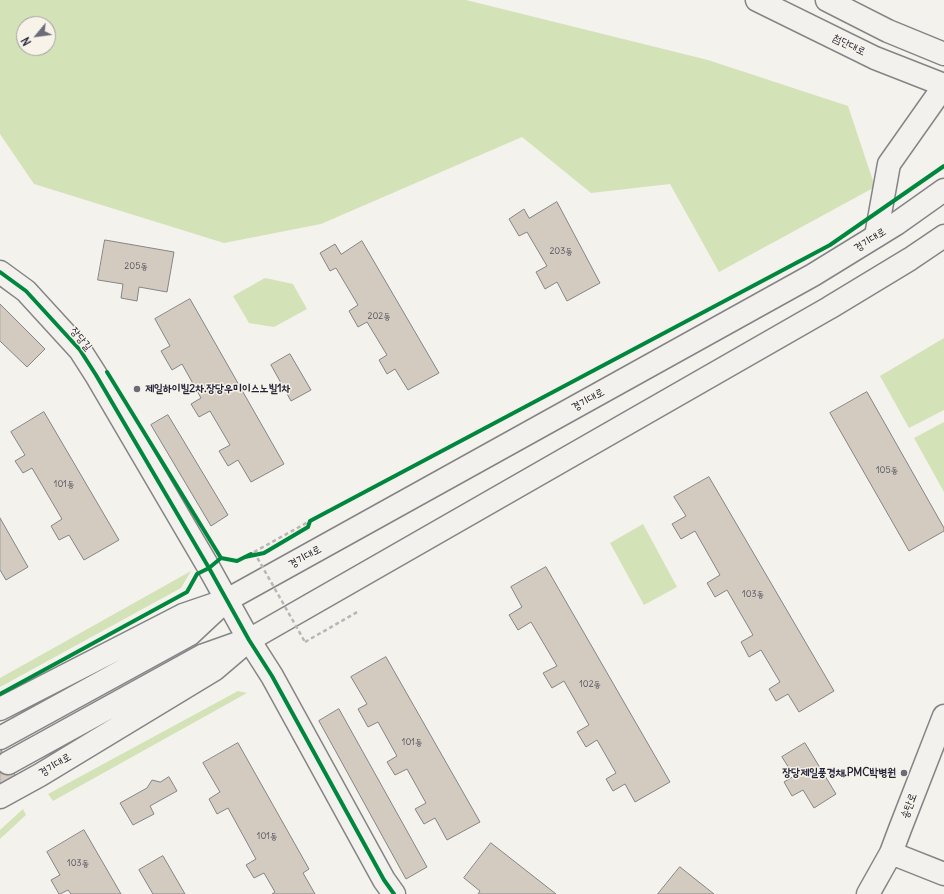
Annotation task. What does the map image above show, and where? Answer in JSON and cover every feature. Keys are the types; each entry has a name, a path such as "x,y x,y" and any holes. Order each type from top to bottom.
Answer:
{"main road":[{"name":"첨단대로","path":"757,0 876,58 944,86"},
{"path":"827,0 888,31 944,54"},
{"path":"876,236 889,164 944,86"},
{"name":"경기대로","path":"0,709 184,615 227,600 813,275 896,224 944,190"},
{"name":"경기대로","path":"8,763 204,655 249,640 829,308 910,259 944,236"},
{"name":"장당길","path":"0,272 26,291 80,350 96,375 249,640 272,676 384,880 394,894"},
{"name":"경기대로","path":"0,738 190,634 227,600"},
{"name":"경기대로","path":"0,797 215,670 249,640"},
{"name":"송탄로","path":"868,894 892,853 944,716"},
{"path":"892,853 944,874"}],"path":[{"path":"252,554 317,518"},
{"path":"289,538 308,527 310,521"},
{"path":"252,554 264,553"},
{"path":"252,554 305,642 359,611"}],"green space":[{"path":"0,0 466,0 708,60 848,106 875,187 719,272 670,184 591,193 522,137 321,224 224,243 34,184 0,134"},
{"path":"265,278 293,284 307,309 274,327 249,323 233,296"},
{"path":"944,338 944,410 909,428 880,376"},
{"path":"944,422 944,492 914,438"},
{"path":"643,524 677,587 644,605 610,543"},
{"path":"191,571 181,588 0,687 0,678"},
{"path":"238,691 247,693 53,801 48,794"},
{"path":"23,809 26,815 0,839 0,830"}],"building":[{"path":"557,202 600,283 567,301 557,282 545,289 536,272 547,266 527,232 519,236 509,219 524,209 529,218"},
{"path":"105,240 174,252 167,292 139,287 137,301 121,298 123,284 98,280"},
{"path":"362,241 439,373 408,390 395,369 387,374 379,360 387,355 367,322 358,327 349,311 358,305 336,268 330,271 320,253 335,244 341,254"},
{"path":"190,299 284,464 251,482 238,460 228,466 219,451 230,445 210,411 199,417 191,404 201,398 182,364 172,370 161,351 170,346 155,319"},
{"path":"0,304 45,349 27,367 0,341"},
{"path":"290,354 311,390 291,401 271,365"},
{"path":"867,392 944,528 944,531 909,551 830,413"},
{"path":"44,412 119,540 84,560 69,535 59,540 51,526 62,519 32,468 23,473 15,461 25,455 11,432"},
{"path":"168,415 228,515 211,526 151,425"},
{"path":"709,477 834,691 799,712 788,694 776,701 769,689 780,682 761,650 749,657 741,642 753,635 727,590 715,597 707,583 720,575 695,531 681,539 672,524 686,516 674,497"},
{"path":"0,518 28,567 6,580 0,570"},
{"path":"546,567 670,782 635,802 625,784 613,791 606,779 616,773 597,740 586,747 577,732 589,725 564,681 552,688 543,673 557,666 531,622 518,630 509,615 522,607 511,587"},
{"path":"386,657 480,822 447,840 435,818 424,824 415,809 426,803 407,769 395,775 387,762 397,756 378,722 368,727 358,709 367,704 351,677"},
{"path":"339,709 427,867 406,879 319,721"},
{"path":"238,743 309,869 303,873 315,894 272,894 275,892 264,873 254,878 246,865 256,859 228,808 217,814 209,799 220,792 203,763"},
{"path":"805,743 836,794 814,808 803,790 792,796 784,782 794,776 782,757"},
{"path":"0,748 18,780 0,790"},
{"path":"169,777 177,791 150,806 154,814 133,825 120,803 147,788 152,780 160,782"},
{"path":"84,830 121,894 71,894 68,890 59,894 51,880 60,875 47,852"},
{"path":"491,843 556,894 478,894 480,891 464,878"},
{"path":"163,856 185,894 153,894 139,870"},
{"path":"680,867 714,894 658,894"}],"cycle path":[{"path":"245,557 264,553 308,527 310,521 830,245 944,166"},
{"path":"0,272 26,291 80,350 96,375 209,568 249,640 272,676 384,880 394,894"},
{"path":"107,372 221,558 237,561 251,554"},
{"path":"0,694 187,592 197,574 209,568 221,558"}],"place":[{"name":"제일하이빌2차.장당우미이스노빌1차","path":"137,389"},
{"name":"장당제일풍경채.PMC박병원","path":"904,773"}]}
